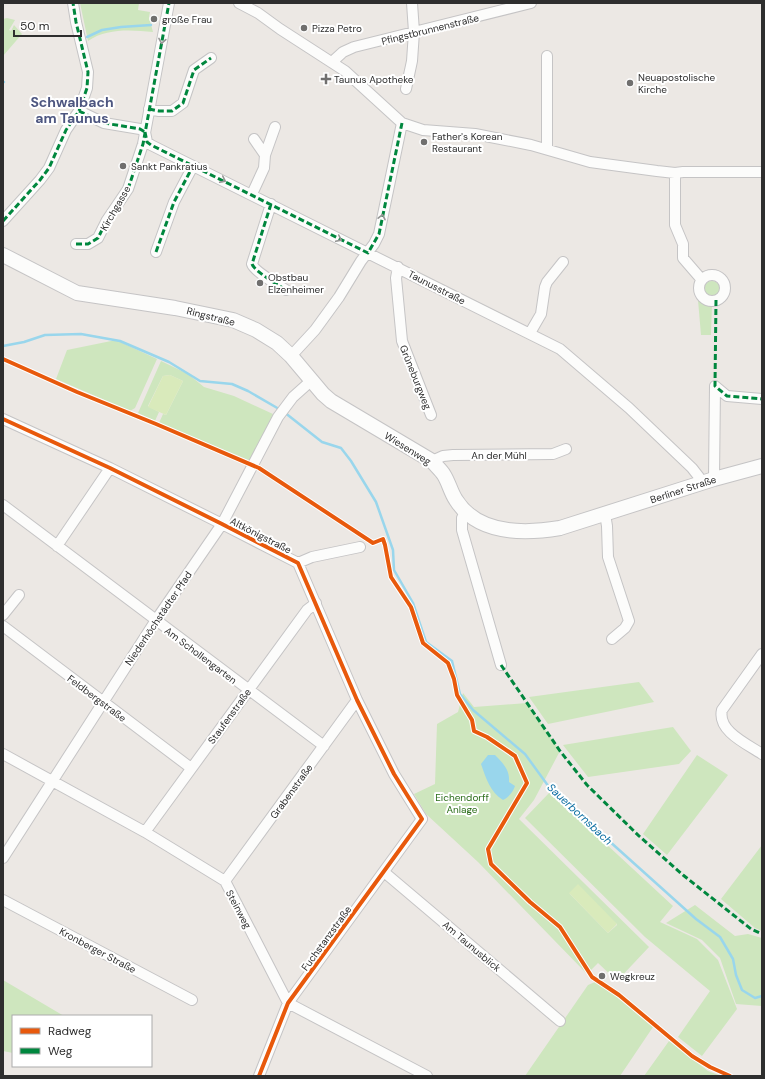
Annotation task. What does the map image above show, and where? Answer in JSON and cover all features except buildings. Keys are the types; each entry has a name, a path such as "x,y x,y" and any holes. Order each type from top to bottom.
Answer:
{"street":[{"path":"3,221 49,168 66,130 79,112 87,88 88,72 73,3"},
{"name":"Kirchgasse","path":"76,244 93,243 101,233 107,220 128,189 143,144 169,3"},
{"path":"239,3 258,13 345,71 402,123 423,130 475,134 547,149 590,162 675,173 762,172"},
{"path":"406,89 412,61 414,32 412,3"},
{"name":"Pfingstbrunnenstraße","path":"332,62 343,52 354,47 531,3"},
{"path":"547,56 547,149"},
{"path":"149,109 172,111 184,103 194,70 211,58"},
{"path":"79,112 104,123 145,132"},
{"path":"291,356 315,330 339,297 361,261 368,253 378,234 402,123"},
{"path":"252,194 264,168 265,155 275,127"},
{"name":"Taunusstraße","path":"145,132 147,142 151,145 252,194 560,349 628,408 692,468 699,477 701,483"},
{"path":"254,139 265,155"},
{"path":"156,252 174,202 193,166"},
{"path":"675,173 675,225 683,244 683,258 702,280"},
{"path":"271,204 252,264 258,272 286,290"},
{"name":"Ringstraße","path":"3,255 76,293 175,308 233,320 256,330 276,343 291,356"},
{"path":"530,333 540,314 547,282 563,262"},
{"name":"Grüneburgweg","path":"398,267 396,278 402,341 431,414"},
{"name":"Wiesenweg","path":"291,356 332,401 432,461 444,474 456,500 465,512"},
{"name":"Niederhöchstädter Pfad","path":"3,858 102,702 222,524 284,407 312,380"},
{"path":"714,479 715,386 727,396 762,399"},
{"name":"Altkönigstraße","path":"3,419 110,468 298,563 357,700 394,774 422,818"},
{"name":"An der Mühl","path":"432,461 443,456 453,455 553,454 566,448"},
{"name":"Berliner Straße","path":"465,512 482,524 502,529 526,532 560,528 714,479 762,466"},
{"path":"57,546 110,468"},
{"name":"Am Schollengarten","path":"3,505 324,746"},
{"path":"465,512 462,518 462,530 501,665"},
{"path":"605,514 608,557 629,621 625,628 612,639"},
{"name":"Altkönigstraße","path":"298,563 312,557 360,547"},
{"path":"3,615 19,595"},
{"name":"Staufenstraße","path":"145,832 307,610 316,603"},
{"name":"Feldbergstraße","path":"3,626 191,768"},
{"path":"762,654 722,710 721,716 722,724 727,730 762,754"},
{"name":"Grabenstraße","path":"225,881 357,700"},
{"name":"Steinweg","path":"3,754 145,832 225,881 288,1003"},
{"name":"Fuchstanzstraße","path":"260,1076 288,1003 422,818"},
{"name":"Am Taunusblick","path":"384,872 560,1021"},
{"name":"Kronberger Straße","path":"3,900 192,1000"},
{"path":"288,1003 427,1076"}],"green space":[{"path":"80,3 139,3 138,10 150,12 149,17 153,32 111,32 88,41"},
{"path":"7,18 15,20 9,30 11,31 14,25 22,34 3,56 3,19"},
{"path":"712,281 719,286 720,289 715,296 712,297 705,292 704,289 709,282"},
{"path":"698,300 712,304 711,335 701,335"},
{"path":"116,340 157,359 135,408 130,411 56,379 67,350"},
{"path":"161,361 188,374 204,387 234,396 273,414 251,461 159,423 163,414 166,415 183,381 170,375 163,376 148,406 159,412 155,421 138,413"},
{"path":"170,375 183,381 166,415 148,407 163,376"},
{"path":"639,682 654,702 548,724 529,697"},
{"name":"Eichendorff Anlage","path":"463,693 474,707 527,703 560,751 534,800 519,819 649,947 617,981 598,963 587,974 478,862 426,814 414,794 435,784 437,724 458,712","holes":["569,893 617,924 608,933"]},
{"path":"673,727 691,751 679,764 588,777 563,745"},
{"path":"697,755 728,775 667,855 643,834"},
{"path":"550,792 673,906 660,922 697,939 718,960 737,1009 702,1056 678,1037 710,991 645,937 525,818"},
{"path":"762,845 762,931 755,928 721,899"},
{"path":"578,884 617,924 608,933 569,893"},
{"path":"695,905 735,936 748,934 762,938 762,1006 736,1004 720,958 702,940 666,923"},
{"path":"3,980 62,1015 12,1015 12,1053 3,1051"},
{"path":"595,982 616,996 653,1027 620,1076 525,1076 588,985"},
{"path":"669,1041 708,1071 721,1076 644,1076"}],"water":[{"path":"488,755 495,755 501,761 507,770 509,782 515,786 510,794 503,800 492,789 481,764"}],"waterway":[{"path":"87,37 102,30 151,25"},
{"name":"Sauerbornsbach","path":"3,346 24,342 45,335 81,334 120,341 169,362 200,381 232,384 248,391 279,409"},
{"name":"Sauerbornsbach","path":"284,412 322,442 341,448 351,461 376,502 393,550 394,570 413,603 426,642 452,661 460,694 473,710 525,754 549,787 696,919 720,937 733,959 736,975 742,990 755,998 762,996"}],"marked path":[{"path":"3,221 49,168 66,130 79,111 87,88 88,72 73,3"},
{"path":"76,244 88,244 98,238 107,220 128,189 143,144 169,3"},
{"path":"149,109 172,111 183,103 194,70 211,58"},
{"path":"79,111 104,123 140,129 145,132"},
{"path":"145,132 147,142 151,145 368,253 379,234 402,123"},
{"path":"156,252 174,202 193,166"},
{"path":"271,204 252,264 262,274 286,290"},
{"path":"716,300 715,386 727,396 762,399"},
{"path":"501,665 560,751 587,785 639,836 683,875 751,929 762,934"}],"cycle path":[{"path":"3,359 77,392 259,468 373,543 383,539 391,577 411,607 423,643 448,663 454,679 457,695 472,720 474,731 487,737 515,756 527,783 488,849 491,864 530,902 560,927 592,977 619,995 692,1056 710,1067 730,1076"},
{"path":"3,419 110,468 298,563 357,700 394,774 422,819 288,1003 259,1076"}],"place":[{"name":"große Frau","path":"154,19"},
{"name":"Pizza Petro","path":"304,28"},
{"name":"Taunus Apotheke","path":"326,79"},
{"name":"Neuapostolische Kirche","path":"630,83"},
{"name":"Father's Korean Restaurant","path":"424,142"},
{"name":"Sankt Pankratius","path":"123,166"},
{"name":"Obstbau Elzenheimer","path":"260,283"},
{"name":"Wegkreuz","path":"602,976"}],"district":[{"name":"Schwalbach am Taunus","path":"72,110"}]}
